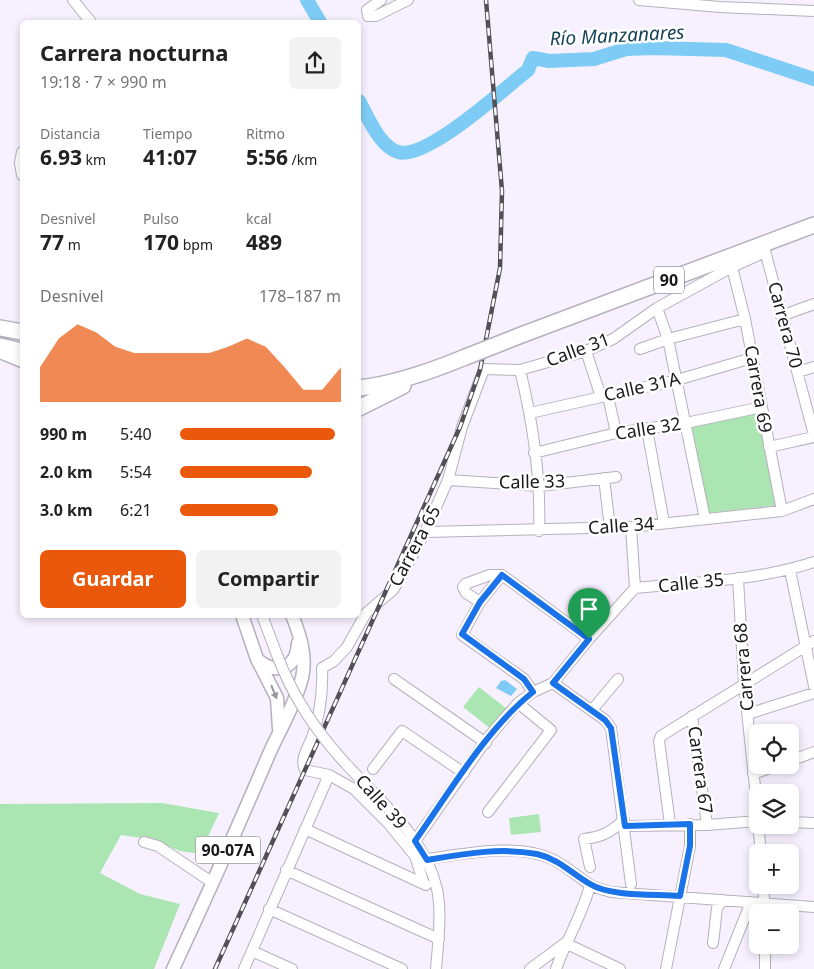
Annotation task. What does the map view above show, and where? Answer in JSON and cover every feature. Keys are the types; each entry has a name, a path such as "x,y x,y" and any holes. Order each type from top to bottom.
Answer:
{"highway":[{"name":"90","path":"361,407 431,371 463,358 524,334 764,248 814,225"},
{"path":"0,328 20,332"},
{"path":"0,346 20,351"},
{"name":"90","path":"361,388 380,386 431,371"},
{"path":"361,411 378,398"}],"main road":[{"path":"0,352 20,360"},
{"name":"90-07A","path":"243,618 257,659 277,698 279,729"},
{"name":"90-07A","path":"172,969 213,883 279,729 293,704 302,676 303,651 293,618"},
{"path":"257,659 265,666 276,670 284,669 291,664 298,650 297,628"}],"street":[{"path":"73,0 89,20"},
{"path":"381,0 367,10 368,16 376,16 408,0"},
{"path":"639,0 814,11"},
{"name":"Calle 31","path":"484,369 520,370 586,351 613,339 657,308 764,248"},
{"name":"Carrera 70","path":"764,248 814,436"},
{"name":"Carrera 69","path":"732,267 745,318 782,511"},
{"path":"781,316 814,304"},
{"path":"657,308 668,339 705,519"},
{"path":"640,349 668,339 745,318"},
{"path":"586,351 616,433"},
{"name":"Calle 31A","path":"530,413 677,380 752,358"},
{"path":"798,372 814,366"},
{"name":"Carrera 65","path":"322,668 334,661 347,647 366,613 393,590 425,532 448,480 462,427 484,369"},
{"path":"520,370 530,413 540,486 539,531"},
{"name":"Calle 32","path":"534,453 616,433 686,423 762,407"},
{"path":"647,429 664,523"},
{"path":"769,447 814,436"},
{"name":"Calle 33","path":"448,480 540,486 616,477"},
{"path":"604,478 610,528"},
{"name":"Calle 34","path":"425,532 539,531 631,527 782,511 814,499"},
{"path":"631,527 635,588"},
{"name":"Calle 35","path":"553,683 635,588 738,578 790,570 814,562"},
{"path":"790,570 810,644 814,686"},
{"path":"480,602 466,593 465,584 490,575 502,575 589,639"},
{"path":"502,575 480,602 463,631 465,638 524,679 533,692"},
{"name":"Carrera 68","path":"738,578 744,682 749,726"},
{"name":"Calle 39","path":"263,618 290,689 321,737 415,841 427,860 437,890 439,939 436,969"},
{"path":"692,716 744,682 810,644"},
{"path":"303,651 311,664 322,668 321,699 314,730 304,755 303,766 305,770 329,775 354,788 388,823 415,856 424,884"},
{"path":"394,679 486,742"},
{"path":"592,710 618,679"},
{"path":"415,841 486,742 518,703 533,692 553,683 609,723 613,733 631,884"},
{"path":"748,714 814,693"},
{"path":"488,812 551,730 518,703"},
{"name":"Carrera 67","path":"670,824 659,741 661,736 692,716 707,825"},
{"path":"373,769 402,731 464,773"},
{"path":"799,758 814,752"},
{"name":"Carrera 68","path":"753,774 754,784"},
{"path":"244,969 329,775"},
{"path":"590,867 584,839 600,837 624,823 707,825 749,821"},
{"path":"799,822 814,823"},
{"name":"Carrera 67","path":"666,969 690,846 690,824"},
{"path":"304,829 437,890"},
{"path":"144,842 158,846 213,883"},
{"path":"427,860 490,852 537,854 552,859 590,885 611,892 680,896 756,904"},
{"path":"286,870 439,939"},
{"path":"556,969 565,943 585,904 590,885"},
{"path":"713,943 717,908 723,900"},
{"path":"724,969 751,902"},
{"path":"799,907 814,907"},
{"path":"269,909 402,969"},
{"path":"530,969 565,943"},
{"path":"565,943 620,969"},
{"path":"252,951 292,969"},
{"path":"765,954 765,969"}],"green space":[{"path":"760,411 780,505 707,513 690,424"},
{"path":"479,687 507,709 491,729 463,707"},
{"path":"162,803 219,813 200,854 180,851 149,839 121,835 100,873 140,894 180,904 154,969 0,969 0,804"},
{"path":"539,814 541,832 511,835 509,818"}],"water":[{"path":"505,680 517,689 511,696 496,688 501,681"}],"waterway":[{"name":"Río Manzanares","path":"307,0 319,20"},
{"name":"Río Manzanares","path":"361,105 385,144 398,152 411,152 427,146 465,121 528,70 533,58 549,61 594,59 626,49 726,50 814,79"}],"railway":[{"path":"215,969 460,427 480,370 500,268 502,191 486,0"}],"route":[{"path":"502,575 589,639 553,683 609,723 613,733 625,826 690,824 690,846 680,896 611,892 590,885 576,873 552,859 537,854 506,851 483,852 427,860 415,841 487,739 518,703 533,692 524,679 462,634 480,602 502,575"}]}
